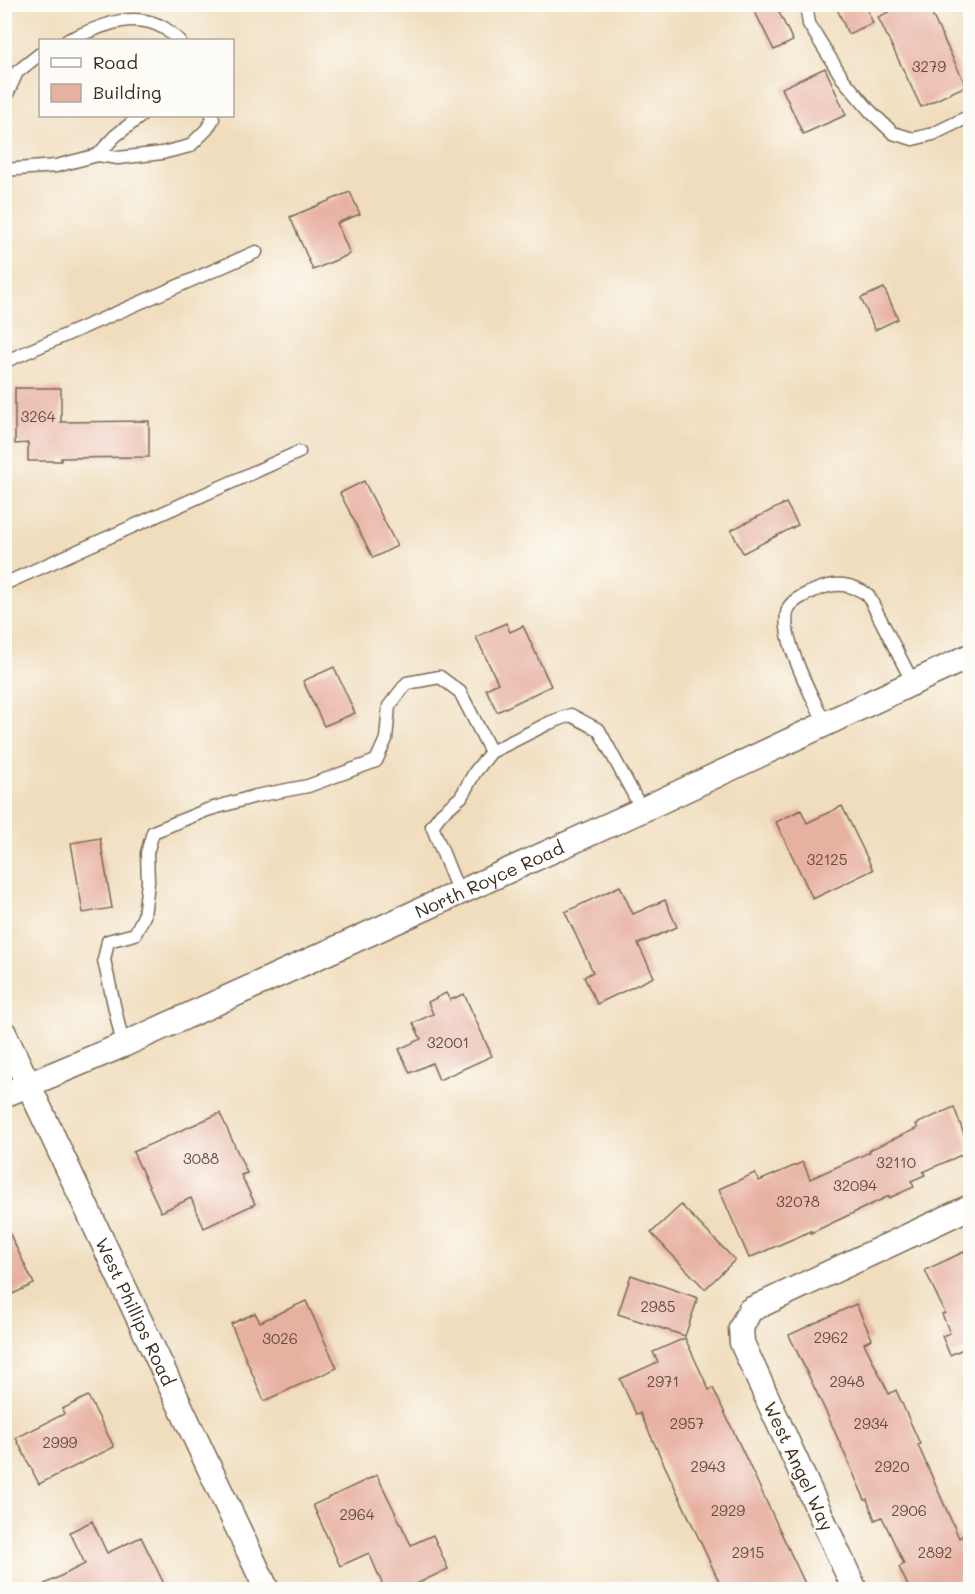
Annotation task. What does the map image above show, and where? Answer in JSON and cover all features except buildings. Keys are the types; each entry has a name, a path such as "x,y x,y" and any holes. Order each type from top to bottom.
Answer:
{"street":[{"name":"North Royce Road","path":"4,1095 123,1045 642,810 970,656"},
{"name":"West Phillips Road","path":"4,1033 267,1590"},
{"name":"West Angel Way","path":"855,1590 742,1343 741,1328 750,1310 970,1208"}],"lane":[{"path":"806,4 809,24 837,70 870,111 894,132 913,139 933,134 970,116"},
{"path":"968,4 970,10"},
{"path":"70,39 114,21 138,20 163,27 178,39"},
{"path":"4,101 17,72 39,55"},
{"path":"98,155 115,136 140,117"},
{"path":"4,170 56,166 98,155 118,158 151,154 190,146 207,129 212,117"},
{"path":"4,363 256,252"},
{"path":"4,584 299,452"},
{"path":"826,724 805,683 785,619 790,606 799,597 834,584 858,588 868,596 881,617 913,683"},
{"path":"123,1045 104,960 108,941 135,934 144,916 148,882 147,853 153,832 207,810 256,795 308,786 376,761 386,740 389,706 407,683 440,677 460,692 491,752"},
{"path":"459,892 432,826 441,814 462,797 475,772 491,752 549,723 571,715 599,730 642,810"}]}
